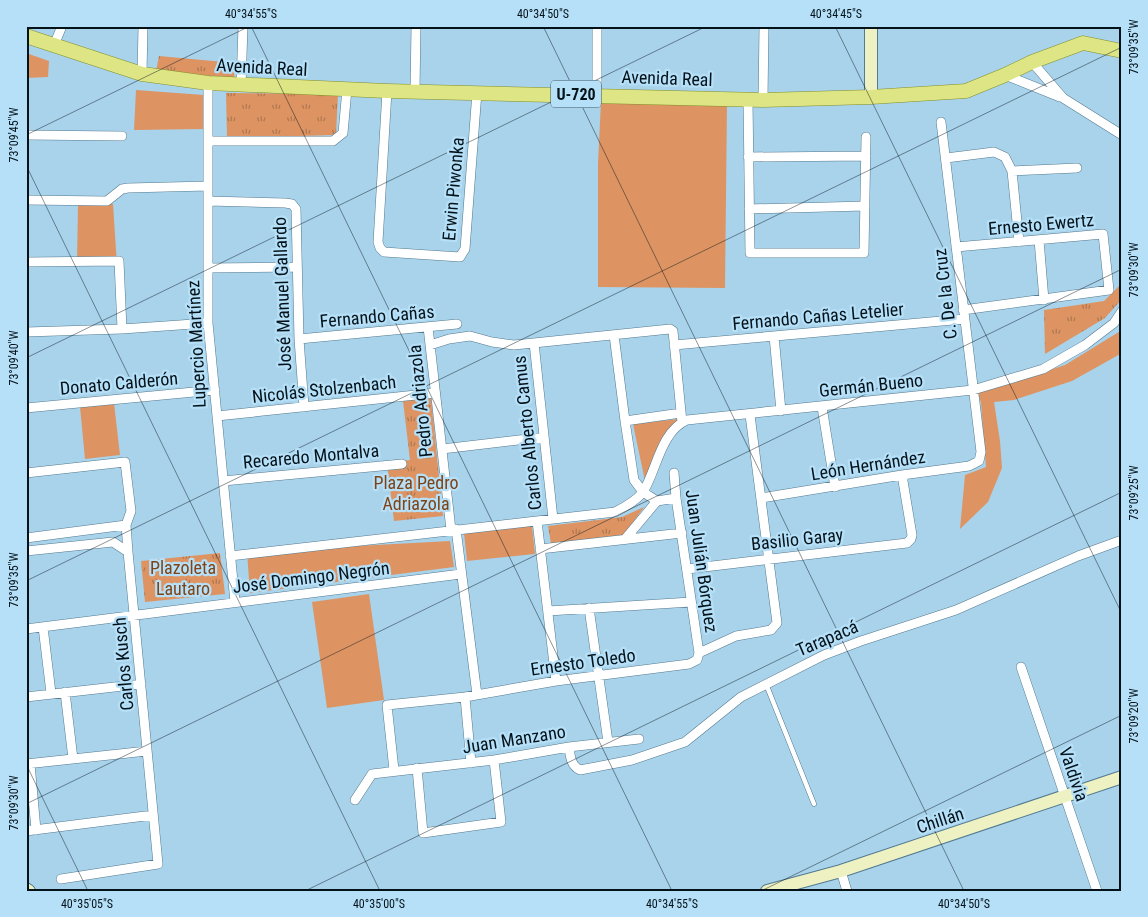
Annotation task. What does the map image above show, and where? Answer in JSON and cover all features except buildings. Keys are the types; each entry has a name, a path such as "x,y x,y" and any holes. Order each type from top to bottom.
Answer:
{"main road":[{"name":"Avenida Real","path":"26,36 142,74 208,83 387,91 748,100 872,97 966,91 1083,42 1122,51"}],"street":[{"path":"54,45 62,26"},
{"path":"142,74 143,26"},
{"path":"242,86 243,26"},
{"path":"415,91 416,26"},
{"path":"597,26 598,95"},
{"path":"763,100 764,26"},
{"path":"871,26 872,97"},
{"path":"1032,62 1063,98"},
{"path":"1004,76 1063,98 1122,135"},
{"name":"Lupercio Martínez","path":"208,83 208,323 235,602"},
{"path":"208,141 333,141 343,133 347,89"},
{"name":"Erwin Piwonka","path":"387,91 378,242 380,248 384,252 460,257 465,250 477,92"},
{"path":"748,100 750,253 864,253 866,137"},
{"name":"C. De la Cruz","path":"942,122 981,452 979,461"},
{"path":"26,135 122,136"},
{"path":"946,158 994,152 1005,157 1012,171 1019,242"},
{"path":"748,157 866,156"},
{"path":"1012,171 1077,168"},
{"path":"26,200 107,201 128,188 208,186"},
{"name":"José Manuel Gallardo","path":"208,201 292,204 296,208 299,339 304,407"},
{"path":"749,209 865,206"},
{"name":"Ernesto Ewertz","path":"956,248 1103,234 1109,290"},
{"path":"1039,240 1044,300"},
{"path":"26,262 119,261 122,329"},
{"path":"208,268 297,267"},
{"name":"Fernando Cañas Letelier","path":"674,345 964,315 1109,290"},
{"name":"Germán Bueno","path":"682,422 973,390 1043,369 1085,345 1114,324 1122,311"},
{"path":"26,332 122,329 208,323"},
{"name":"Fernando Cañas","path":"299,339 457,324"},
{"name":"Pedro Adriazola","path":"428,327 442,449 477,695"},
{"path":"430,345 449,339 470,336 503,344 614,335 667,328 672,331 682,422 668,438 643,492"},
{"path":"614,335 634,480 643,492 656,501"},
{"path":"774,336 781,411"},
{"name":"Carlos Alberto Camus","path":"534,342 553,519"},
{"name":"Donato Calderón","path":"26,408 215,390"},
{"name":"Nicolás Stolzenbach","path":"217,416 435,393"},
{"path":"822,407 835,487"},
{"path":"625,421 681,413"},
{"path":"750,415 768,558"},
{"path":"442,449 544,437"},
{"name":"León Hernández","path":"761,498 969,466 979,461"},
{"name":"Carlos Kusch","path":"26,473 125,462 131,510 126,525 128,552 158,864 61,879"},
{"name":"Recaredo Montalva","path":"223,481 402,464"},
{"name":"Juan Julián Bórquez","path":"674,473 699,653"},
{"name":"Basilio Garay","path":"687,569 768,558 903,544 910,541 912,535 902,475"},
{"name":"José Domingo Negrón","path":"230,556 615,512 634,501 643,492"},
{"path":"626,538 656,501 676,498"},
{"name":"Carlos Alberto Camus","path":"536,521 556,681"},
{"path":"26,538 126,525"},
{"path":"111,526 113,542"},
{"path":"540,549 682,533"},
{"path":"42,536 43,549"},
{"name":"Tarapacá","path":"569,747 572,763 580,770 632,760 685,742 741,697 824,655 956,610 1078,556 1122,540"},
{"path":"26,551 113,542 128,552"},
{"name":"Ernesto Toledo","path":"394,770 387,705 465,697 556,681 689,664 696,660 699,653 736,636 768,631 774,628 777,623 777,615 768,558"},
{"name":"José Domingo Negrón","path":"26,629 461,574"},
{"path":"548,611 691,602"},
{"path":"589,608 608,742"},
{"path":"43,626 51,693"},
{"name":"Valdivia","path":"1022,667 1097,891"},
{"path":"26,697 141,684"},
{"path":"65,692 73,759"},
{"path":"465,697 471,763"},
{"name":"Juan Manzano","path":"355,800 372,774 494,760 569,747 639,739"},
{"path":"147,751 28,764 31,830 153,815"},
{"path":"417,768 423,832 501,822 494,760"},
{"name":"Chillán","path":"767,891 841,871 1122,777"},
{"path":"841,871 847,891"}],"lane":[{"path":"766,684 814,804"}],"green space":[{"path":"26,53 49,61 48,77 26,78"},
{"path":"159,56 235,63 234,81 156,71"},
{"path":"136,90 204,95 204,129 134,130"},
{"path":"226,93 338,94 336,135 227,138"},
{"path":"601,101 727,104 725,288 598,287 598,164"},
{"path":"78,204 113,204 117,265 77,263"},
{"path":"1119,286 1122,292 1122,299 1105,318 1045,354 1044,310 1104,301"},
{"path":"1122,330 1122,353 1072,381 1014,400 994,402 1002,468 988,502 960,529 965,475 986,467 981,403 978,393 1065,365"},
{"name":"Plaza Pedro Adriazola","path":"431,398 443,516 394,521 387,463 384,463 410,460 403,401"},
{"path":"114,403 120,455 85,459 80,407"},
{"path":"679,419 678,424 645,481 633,424"},
{"path":"644,507 624,535 551,544 548,526 622,517"},
{"path":"532,526 535,554 467,561 464,533"},
{"path":"450,541 454,567 250,593 247,552"},
{"name":"Plazoleta Lautaro","path":"220,553 225,594 145,602 141,561"},
{"path":"369,594 384,700 327,708 312,602"}]}
